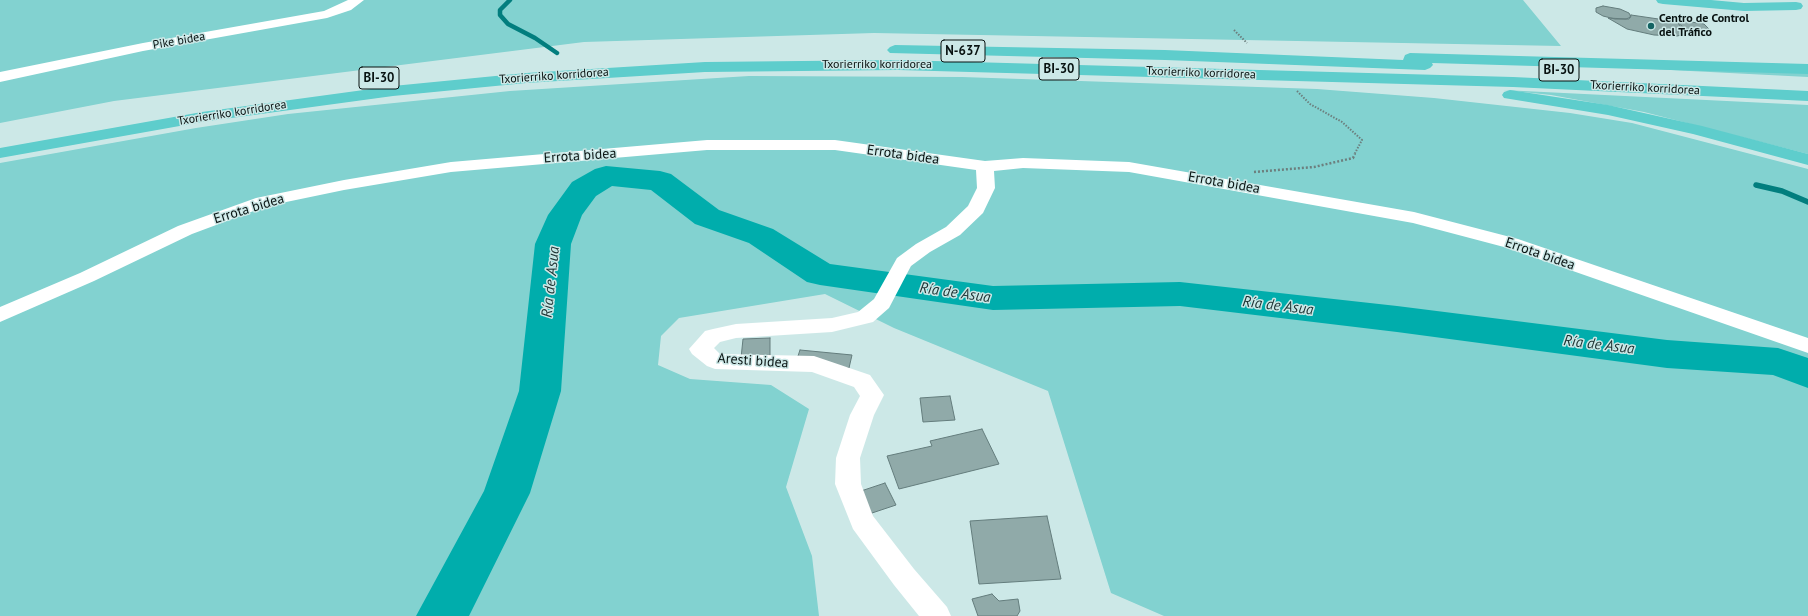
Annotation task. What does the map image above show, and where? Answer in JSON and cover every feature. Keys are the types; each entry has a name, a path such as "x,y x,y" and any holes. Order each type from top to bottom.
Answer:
{"highway":[{"path":"1663,0 1744,7 1803,4"},
{"path":"1751,0 1803,4"},
{"name":"Txorierriko korridorea","path":"879,50 1165,55 1808,82"},
{"path":"672,54 739,52"},
{"path":"1310,60 1430,58 1808,69"},
{"name":"Txorierriko korridorea","path":"344,82 465,69 560,61"},
{"name":"Txorierriko korridorea","path":"0,153 163,123 333,98 468,83 640,70 760,65 898,65 1512,82 1808,96"},
{"path":"1358,78 1397,84 1567,103 1696,130 1808,160"},
{"name":"Txorierriko korridorea","path":"169,107 252,95"}],"street":[{"name":"Pike bidea","path":"0,77 143,47 327,14 346,7 357,0"},
{"name":"Errota bidea","path":"0,315 87,277 185,230 262,202 344,185 451,167 569,156 707,145 835,145 985,166 1023,164 1129,166 1414,218 1511,243 1808,346"},
{"name":"Aresti bidea","path":"937,616 904,577 862,521 848,484 848,458 862,415 872,395 862,381 814,364 715,361 700,349 714,336 736,331 832,325 866,317 882,303 904,262 953,231 976,209 986,188 985,166"}],"path":[{"path":"1234,30 1249,45"},
{"path":"1248,172 1314,167 1353,158 1362,140 1342,122 1310,104 1293,87"}],"shaded area":[{"path":"0,0 1523,0 1561,46 874,33 584,42 114,101 0,123"},
{"path":"1592,66 1808,72 1808,77"},
{"path":"749,76 962,77 1317,89 1434,98 1570,113 1632,123 1808,169 1808,616 1164,616 1111,593 1048,391 894,328 825,294 679,318 661,336 658,365 690,379 771,385 809,409 786,487 812,556 819,616 0,616 0,163 196,128 288,114 510,91"},
{"path":"1503,90 1808,105 1808,154 1644,112 1551,95"}],"building":[{"path":"1603,6 1620,9 1629,13 1631,17 1626,19 1615,19 1603,16 1596,12 1596,8"},
{"name":"Centro de Control del Tráfico","path":"1631,15 1679,22 1679,25 1682,27 1696,32 1677,36 1654,35 1627,29 1608,18 1629,19"},
{"path":"1685,21 1704,24 1710,30 1702,32 1686,29 1678,23"},
{"path":"770,338 770,356 741,358 743,339"},
{"path":"800,350 852,355 849,368 796,362"},
{"path":"950,396 955,420 923,422 920,398"},
{"path":"982,429 999,464 899,489 887,456 932,446 930,441"},
{"path":"885,483 896,505 869,514 858,492"},
{"path":"1047,516 1061,579 979,584 970,521"},
{"path":"992,594 999,601 1018,599 1020,611 1017,616 978,616 972,599"}],"waterway":[{"path":"510,0 500,10 500,15 508,24 535,38 557,53"},
{"name":"Ría de Asua","path":"442,616 507,493 540,391 553,244 565,215 584,189 606,176 660,181 707,217 761,236 820,274 993,298 1180,294 1397,319 1667,354 1778,362 1808,374"},
{"path":"1756,185 1782,191 1808,202"}],"place":[{"name":"Centro de Control del Tráfico","path":"1651,26"}]}
